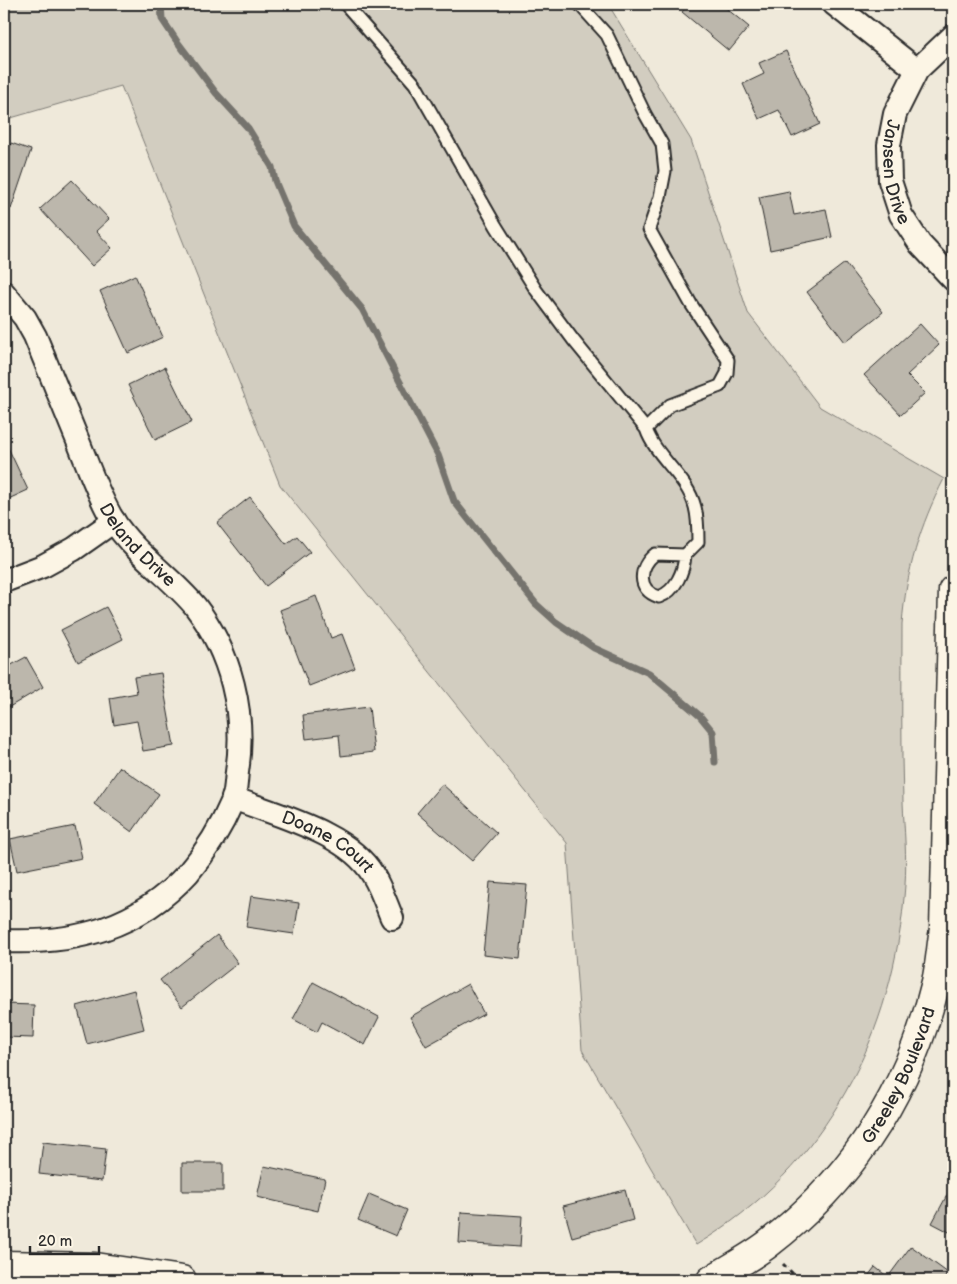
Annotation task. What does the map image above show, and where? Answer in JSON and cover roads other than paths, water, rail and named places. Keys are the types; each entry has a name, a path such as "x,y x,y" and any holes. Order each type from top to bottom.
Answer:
{"street":[{"path":"834,4 917,70"},
{"name":"Jansen Drive","path":"953,36 917,70 896,114 889,145 890,181 901,215 920,244 953,279"},
{"name":"Deland Drive","path":"4,293 25,318 35,336 94,482 114,521 195,607 213,633 225,658 234,686 239,725 240,756 233,798 210,844 175,886 143,911 102,930 62,940 38,942 4,941"},
{"path":"4,581 43,566 114,521"},
{"name":"Greeley Boulevard","path":"711,1280 766,1246 789,1227 813,1206 861,1152 892,1102 920,1038 936,980 944,929 953,590"},
{"name":"Doane Court","path":"233,798 303,825 350,850 373,874 392,918"},
{"path":"4,1265 95,1266 182,1280"}],"lane":[{"path":"345,4 415,84 496,226 536,290 574,341 646,428 663,460 685,485 695,507 698,542 685,555"},
{"path":"579,4 607,35 645,114 662,144 665,171 660,197 649,228 691,304 728,360 727,373 720,386 670,405 646,428"}],"waterway":[{"path":"161,4 162,19 176,40 216,93 248,128 272,167 275,181 294,226 362,309 438,455 454,501 536,604 556,622 594,648 649,673 700,716 713,732 715,762"}]}
